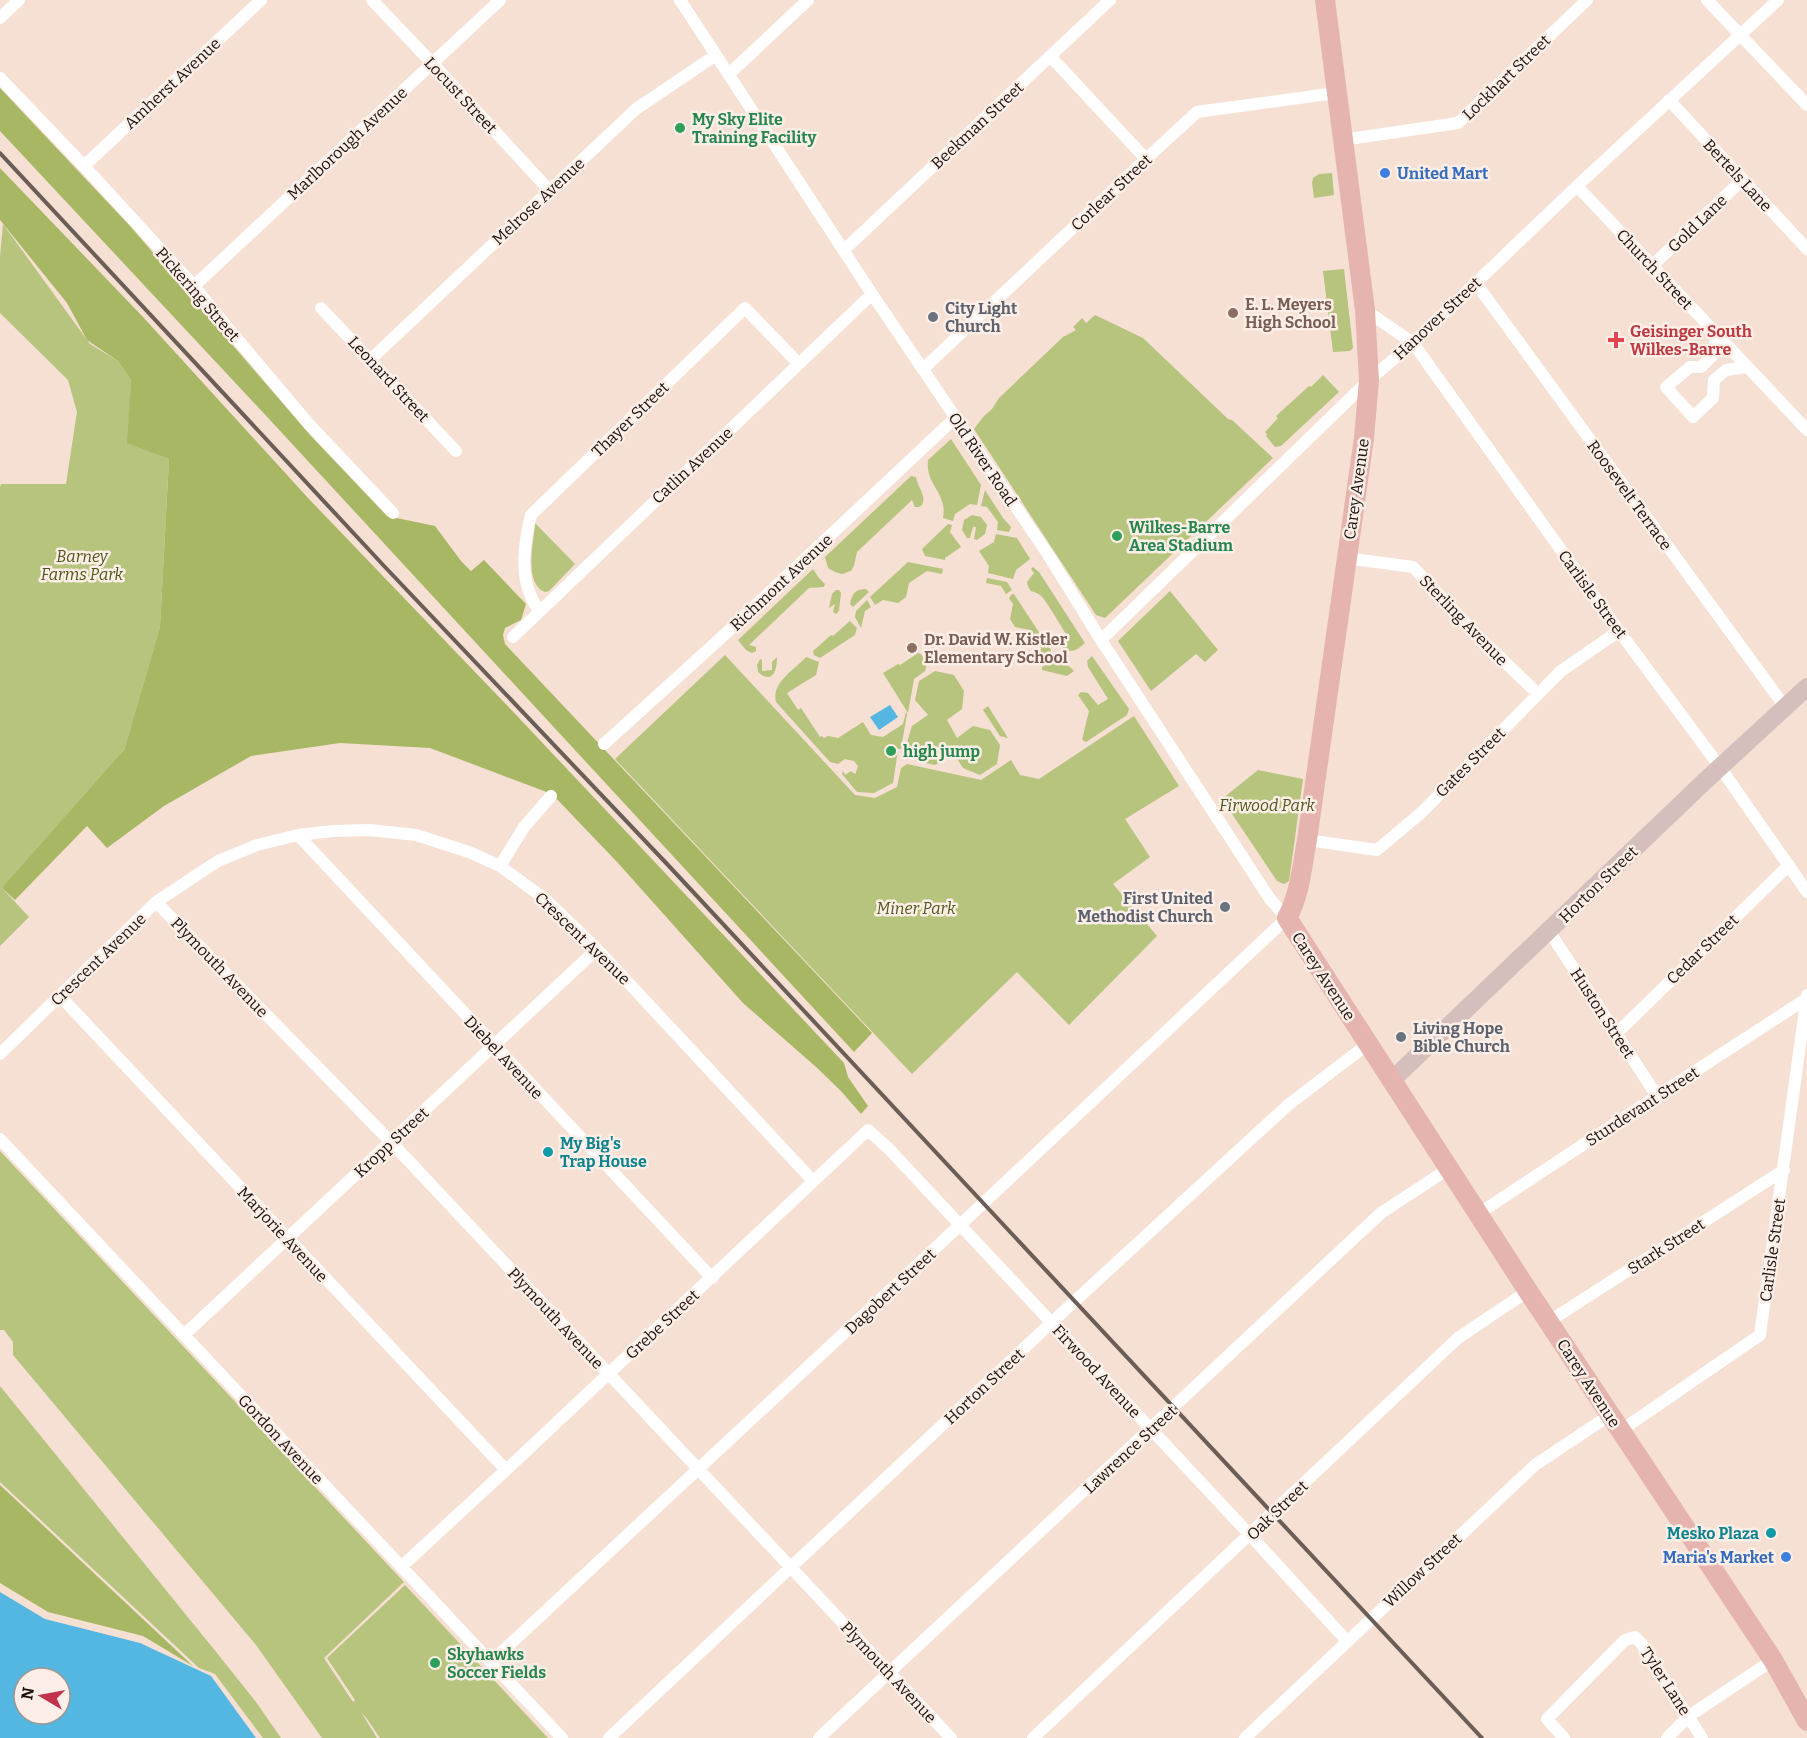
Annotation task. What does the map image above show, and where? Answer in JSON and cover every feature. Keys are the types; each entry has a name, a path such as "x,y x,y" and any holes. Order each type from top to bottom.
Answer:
{"main road":[{"name":"Carey Avenue","path":"1325,0 1365,310 1369,380 1364,438 1307,840 1300,884 1287,918 1548,1322 1773,1660 1807,1721"},
{"name":"Horton Street","path":"1391,1081 1807,687"}],"street":[{"path":"0,18 19,0"},
{"name":"Amherst Avenue","path":"84,166 261,0"},
{"name":"Locust Street","path":"372,0 549,190"},
{"name":"Marlborough Avenue","path":"194,286 500,0"},
{"name":"Old River Road","path":"680,0 872,294 1047,553 1270,899 1287,918"},
{"path":"729,74 808,0"},
{"name":"Beekman Street","path":"844,250 1110,0"},
{"name":"Lockhart Street","path":"1342,140 1458,123 1587,0"},
{"path":"1707,0 1807,105"},
{"name":"Hanover Street","path":"1101,640 1369,380 1413,343 1577,186 1778,0"},
{"name":"Melrose Avenue","path":"370,360 636,109 716,55"},
{"path":"1050,56 1146,159"},
{"name":"Pickering Street","path":"0,78 194,286 309,423 393,513"},
{"name":"Corlear Street","path":"923,369 1197,112 1336,93"},
{"name":"Bertels Lane","path":"1669,100 1807,249"},
{"name":"Gold Lane","path":"1652,266 1742,180"},
{"name":"Church Street","path":"1577,186 1807,430"},
{"name":"Roosevelt Terrace","path":"1475,282 1785,708"},
{"name":"Catlin Avenue","path":"513,637 872,294"},
{"name":"Leonard Street","path":"321,308 456,451"},
{"name":"Thayer Street","path":"539,611 530,595 525,571 525,547 531,515 744,308 799,364"},
{"name":"Carlisle Street","path":"1365,310 1413,343 1619,631 1720,767 1807,892"},
{"path":"1717,335 1712,356 1701,367 1690,367 1666,387 1693,417 1713,398 1714,380 1726,370 1747,367"},
{"name":"Richmont Avenue","path":"604,744 732,628 955,418"},
{"name":"Sterling Avenue","path":"1346,558 1413,567 1478,636 1538,694"},
{"name":"Gates Street","path":"1307,840 1377,850 1421,813 1561,671 1619,631"},
{"path":"500,866 524,827 551,796"},
{"name":"Crescent Avenue","path":"0,1054 156,902 218,861 257,845 298,835 370,830 416,835 469,852 500,866 545,899 597,949 813,1181"},
{"name":"Diebel Avenue","path":"298,835 712,1278"},
{"name":"Cedar Street","path":"1616,1034 1789,865"},
{"name":"Plymouth Avenue","path":"156,902 391,1142 951,1738"},
{"name":"Dagobert Street","path":"491,1662 1287,918"},
{"name":"Huston Street","path":"1549,931 1657,1096"},
{"name":"Kropp Street","path":"184,1335 597,949"},
{"name":"Marjorie Avenue","path":"61,997 506,1470"},
{"name":"Carlisle Street","path":"1615,1423 1760,1335 1807,997"},
{"name":"Sturdevant Street","path":"1478,1214 1807,997"},
{"name":"Horton Street","path":"609,1738 1052,1322 1288,1105 1368,1044"},
{"name":"Firwood Avenue","path":"868,1130 889,1149 1052,1322 1347,1641"},
{"name":"Grebe Street","path":"401,1566 868,1130"},
{"name":"Gordon Avenue","path":"0,1139 562,1738"},
{"name":"Lawrence Street","path":"819,1738 1381,1214 1448,1169"},
{"name":"Stark Street","path":"1548,1322 1784,1170"},
{"name":"Oak Street","path":"1034,1738 1458,1338 1528,1291"},
{"name":"Willow Street","path":"1245,1738 1535,1464 1615,1423"},
{"name":"Tyler Lane","path":"1564,1738 1547,1719 1625,1640 1635,1637 1702,1738"},
{"path":"1667,1738 1689,1716 1773,1660"}],"green space":[{"path":"0,88 130,226 310,435 387,516 435,526 471,571 484,560 526,604 521,620 505,628 503,635 505,644 872,1033 854,1052 0,131"},
{"path":"0,168 143,317 308,498 844,1063 848,1077 868,1106 861,1114 815,1066 743,1003 618,863 552,794 430,748 340,743 251,756 164,806 107,848 87,826 15,900 2,888 124,750 160,627 169,459 127,443 131,380 118,361 87,340 67,303 0,220"},
{"path":"1332,173 1334,195 1314,198 1313,178 1319,174"},
{"name":"Barney Farms Park","path":"3,224 90,344 118,361 131,380 128,442 169,459 160,627 124,750 68,820 2,888 29,917 0,946 0,487 1,484 66,484 77,412 68,380 0,313 0,257"},
{"path":"1344,269 1353,348 1350,351 1333,352 1323,271"},
{"name":"Wilkes-Barre Area Stadium","path":"1095,315 1143,338 1228,419 1232,420 1273,458 1105,618 1096,615 974,429 999,398 1063,337 1076,330 1073,327 1082,318 1086,323"},
{"path":"1323,375 1339,392 1281,446 1275,447 1265,432 1278,418 1276,416"},
{"path":"951,439 981,485 977,505 970,504 955,514 953,521 943,518 944,509 940,495 928,469 928,460"},
{"path":"911,476 916,477 923,494 922,505 915,507 912,500 857,552 851,571 842,574 828,568 825,557"},
{"path":"985,490 1011,527 1009,532 997,530 998,522 987,507 981,506"},
{"path":"972,515 981,517 987,525 985,534 977,540 974,539 976,527 973,527 970,538 967,538 962,530 964,520"},
{"path":"535,523 575,564 549,591 545,592 538,587 532,571"},
{"path":"948,524 952,525 950,532 961,547 945,560 925,556 922,549"},
{"path":"996,534 1017,538 1030,559 1016,570 1013,579 988,573 989,566 979,551 994,542"},
{"path":"908,562 943,569 942,574 927,571 909,583 906,597 898,603 883,600 875,605 870,597"},
{"path":"1033,567 1039,572 1085,643 1077,649 1069,651 1063,649 1062,643 1070,640 1043,598 1029,589 1027,582 1034,573 1031,569"},
{"path":"813,569 825,584 824,587 809,588 749,645 756,647 756,651 752,653 746,650 738,640"},
{"path":"987,578 1007,582 1012,590 1006,594 1001,586 986,583"},
{"path":"866,589 869,592 853,607 850,604 853,595 859,590"},
{"path":"836,590 841,593 839,611 836,614 833,612 835,604 829,608 832,594"},
{"path":"1170,591 1218,650 1205,662 1196,654 1151,691 1118,641"},
{"path":"1012,594 1040,634 1035,638 1030,630 1015,627 1010,619 1013,604 1009,598"},
{"path":"867,600 871,607 865,611 861,628 855,617 856,611"},
{"path":"850,621 857,628 855,635 820,658 814,655 813,651"},
{"path":"1043,638 1051,650 1050,656 1038,664 1041,648 1037,641"},
{"path":"918,653 927,664 925,671 914,679 908,713 883,673"},
{"name":"Miner Park","path":"725,655 855,795 875,798 897,787 901,768 907,764 981,780 1011,760 1020,775 1039,779 1134,716 1179,786 1125,819 1150,857 1113,884 1157,936 1069,1025 1017,972 912,1074 615,759"},
{"path":"1092,656 1129,709 1127,715 1086,742 1082,740 1089,711 1078,695 1081,692 1088,693 1098,705 1108,699 1088,667 1087,661"},
{"path":"777,657 775,671 771,676 763,676 758,672 757,665 760,659 762,660 762,671 772,670 772,662"},
{"path":"806,657 819,662 816,675 787,693 798,710 801,708 820,737 838,738 863,722 871,735 883,737 903,724 906,712 901,749 885,747 898,750 893,783 874,793 857,792 842,774 843,771 845,775 851,771 855,774 858,766 854,761 845,759 838,764 830,762 776,702 775,695 780,683"},
{"path":"1056,658 1061,662 1063,660 1074,671 1067,676 1042,670 1042,667"},
{"path":"935,671 954,675 964,691 962,709 947,720 957,738 973,726 990,730 1000,745 997,764 980,775 963,768 954,754 935,765 917,761 906,746 912,726 928,715 915,700 919,681"},
{"path":"988,706 1008,738 1000,736 983,710"},
{"name":"Firwood Park","path":"1258,770 1303,779 1289,881 1284,884 1277,881 1222,799"},
{"path":"0,1151 404,1582 324,1658 353,1702 355,1700 327,1658 405,1585 548,1738 380,1738 361,1712 377,1738 322,1738 256,1645 13,1355 13,1342 4,1330 0,1330"},
{"path":"0,1386 217,1653 281,1738 263,1738 215,1674 199,1668 0,1482"},
{"path":"0,1485 193,1666 143,1636 48,1612 0,1583"}],"water":[{"path":"890,705 898,717 879,730 870,717"},
{"path":"0,1592 45,1619 140,1643 211,1676 256,1738 0,1738"}],"railway":[{"path":"0,153 1482,1738"}],"place":[{"name":"My Sky Elite Training Facility","path":"680,128"},
{"name":"United Mart","path":"1385,173"},
{"name":"E. L. Meyers High School","path":"1233,313"},
{"name":"City Light Church","path":"933,317"},
{"name":"Geisinger South Wilkes-Barre","path":"1616,340"},
{"name":"Wilkes-Barre Area Stadium","path":"1117,536"},
{"name":"Dr. David W. Kistler Elementary School","path":"912,648"},
{"name":"high jump","path":"891,751"},
{"name":"First United Methodist Church","path":"1225,907"},
{"name":"Living Hope Bible Church","path":"1401,1037"},
{"name":"My Big's Trap House","path":"548,1152"},
{"name":"Mesko Plaza","path":"1771,1533"},
{"name":"Maria's Market","path":"1786,1557"},
{"name":"Skyhawks Soccer Fields","path":"435,1663"}]}
